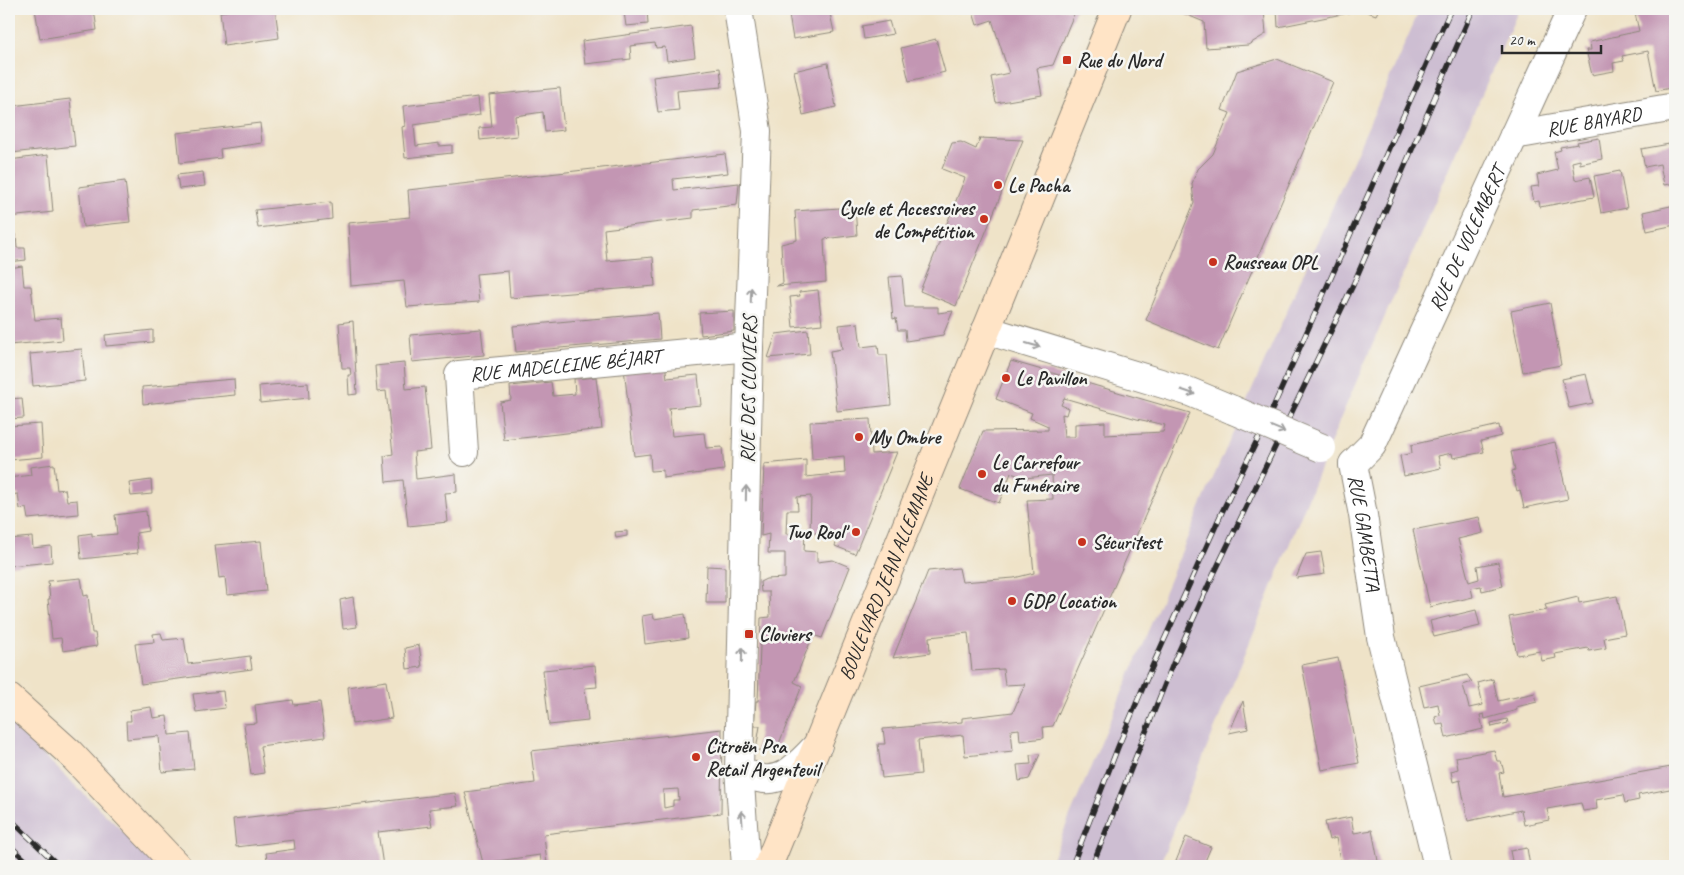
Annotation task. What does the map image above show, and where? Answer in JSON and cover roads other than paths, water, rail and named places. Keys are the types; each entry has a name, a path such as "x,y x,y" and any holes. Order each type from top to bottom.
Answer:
{"main road":[{"name":"BOULEVARD JEAN ALLEMANE","path":"768,866 1117,9"},
{"path":"9,698 70,753 177,866"}],"street":[{"name":"RUE DES CLOVIERS","path":"738,9 757,131 749,348 739,770 746,866"},
{"name":"RUE DE VOLEMBERT","path":"1353,464 1372,445 1572,9"},
{"name":"RUE BAYARD","path":"1514,134 1675,107"},
{"name":"RUE GAMBETTA","path":"986,330 1190,392 1322,448 1353,464 1363,515 1381,637 1438,866"},
{"name":"RUE MADELEINE BÉJART","path":"464,452 459,375 749,348"},
{"path":"739,770 758,778 779,778 792,770 818,745"}],"railway":[{"path":"1072,866 1147,678 1222,512 1271,412 1451,9"},
{"path":"1092,866 1173,664 1209,584 1353,285 1473,9"},
{"path":"9,818 59,866"},
{"path":"9,845 32,866"}],"place":[{"name":"Rue du Nord","path":"1067,60"},
{"name":"Le Pacha","path":"998,185"},
{"name":"Cycle et Accessoires de Compétition","path":"984,219"},
{"name":"Rousseau OPL","path":"1213,262"},
{"name":"Le Pavillon","path":"1006,378"},
{"name":"My Ombre","path":"859,437"},
{"name":"Le Carrefour du Funéraire","path":"982,474"},
{"name":"Two Rool'","path":"856,532"},
{"name":"Sécuritest","path":"1082,542"},
{"name":"GDP Location","path":"1012,601"},
{"name":"Cloviers","path":"749,634"},
{"name":"Citroën Psa Retail Argenteuil","path":"696,757"}]}
